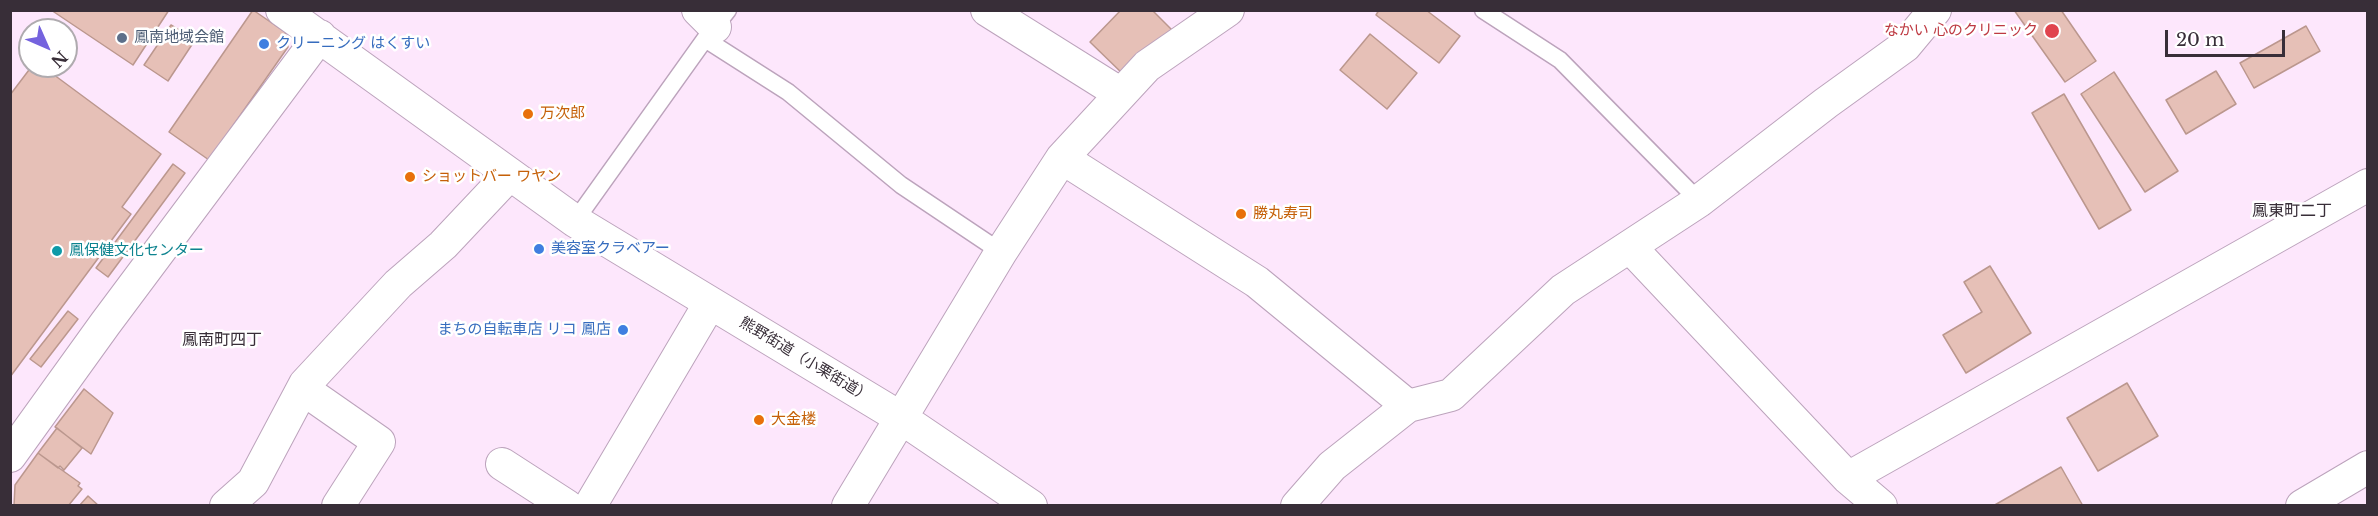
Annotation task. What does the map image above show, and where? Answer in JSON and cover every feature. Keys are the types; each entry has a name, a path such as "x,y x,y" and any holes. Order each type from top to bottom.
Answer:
{"street":[{"name":"熊野街道（小栗街道）","path":"282,10 575,221 901,418 1030,506"},
{"path":"987,10 1121,94"},
{"path":"848,506 1000,252 1062,158 1147,66 1228,10"},
{"path":"1297,506 1332,466 1408,406 1451,395 1563,290 1699,201 1826,103 1905,46 1935,10"},
{"path":"10,456 105,324 320,36"},
{"path":"1062,158 1257,282 1408,406"},
{"path":"225,506 253,482 303,388 398,284 443,245 509,175"},
{"path":"1848,478 2367,185"},
{"path":"1630,248 1848,478 1881,506"},
{"path":"590,506 710,303"},
{"path":"303,388 379,442 338,506"},
{"path":"502,464 567,506"},
{"path":"2301,506 2367,467"}],"lane":[{"path":"1484,11 1560,60 1699,201"},
{"path":"575,221 711,22 788,92 901,185 1000,252"}],"building":[{"name":"鳳南地域会館","path":"51,10 169,10 133,65 78,28 78,18 63,18"},
{"path":"253,10 285,32 288,47 209,160 169,132"},
{"path":"1121,10 1152,10 1172,30 1126,77 1090,42"},
{"path":"1379,10 1426,10 1460,36 1439,63 1376,15"},
{"path":"2014,10 2061,10 2096,61 2065,82"},
{"path":"171,25 195,40 168,81 144,65"},
{"path":"2306,26 2320,51 2254,88 2240,63"},
{"path":"1370,34 1417,73 1387,109 1340,70"},
{"path":"2216,71 2236,104 2186,134 2166,100"},
{"path":"2114,72 2178,171 2145,192 2081,94"},
{"name":"鳳保健文化センター","path":"23,78 58,78 161,154 122,207 131,214 10,377 10,95"},
{"path":"2064,94 2131,210 2099,229 2032,113"},
{"path":"173,164 185,173 108,277 96,268"},
{"path":"1990,266 2031,333 1966,373 1943,335 1982,312 1964,282"},
{"path":"68,311 78,319 41,367 30,359"},
{"path":"2127,383 2158,436 2098,471 2067,418"},
{"path":"84,389 113,413 91,454 55,427"},
{"path":"57,428 82,448 64,470 38,453"},
{"path":"38,453 80,483 78,486 82,489 68,506 14,506 15,485"},
{"path":"2061,467 2083,506 1993,506"},
{"path":"88,496 99,506 79,506"}],"place":[{"name":"なかい 心のクリニック","path":"2052,31"},
{"name":"鳳南地域会館","path":"122,38"},
{"name":"クリーニング はくすい","path":"264,44"},
{"name":"万次郎","path":"528,114"},
{"name":"ショットバー ワヤン","path":"410,177"},
{"name":"勝丸寿司","path":"1241,214"},
{"name":"美容室クラベアー","path":"539,249"},
{"name":"鳳保健文化センター","path":"57,251"},
{"name":"まちの自転車店 リコ 鳳店","path":"623,330"},
{"name":"大金楼","path":"759,420"}],"district":[{"name":"鳳東町二丁","path":"2292,211"},
{"name":"鳳南町四丁","path":"222,340"}]}
